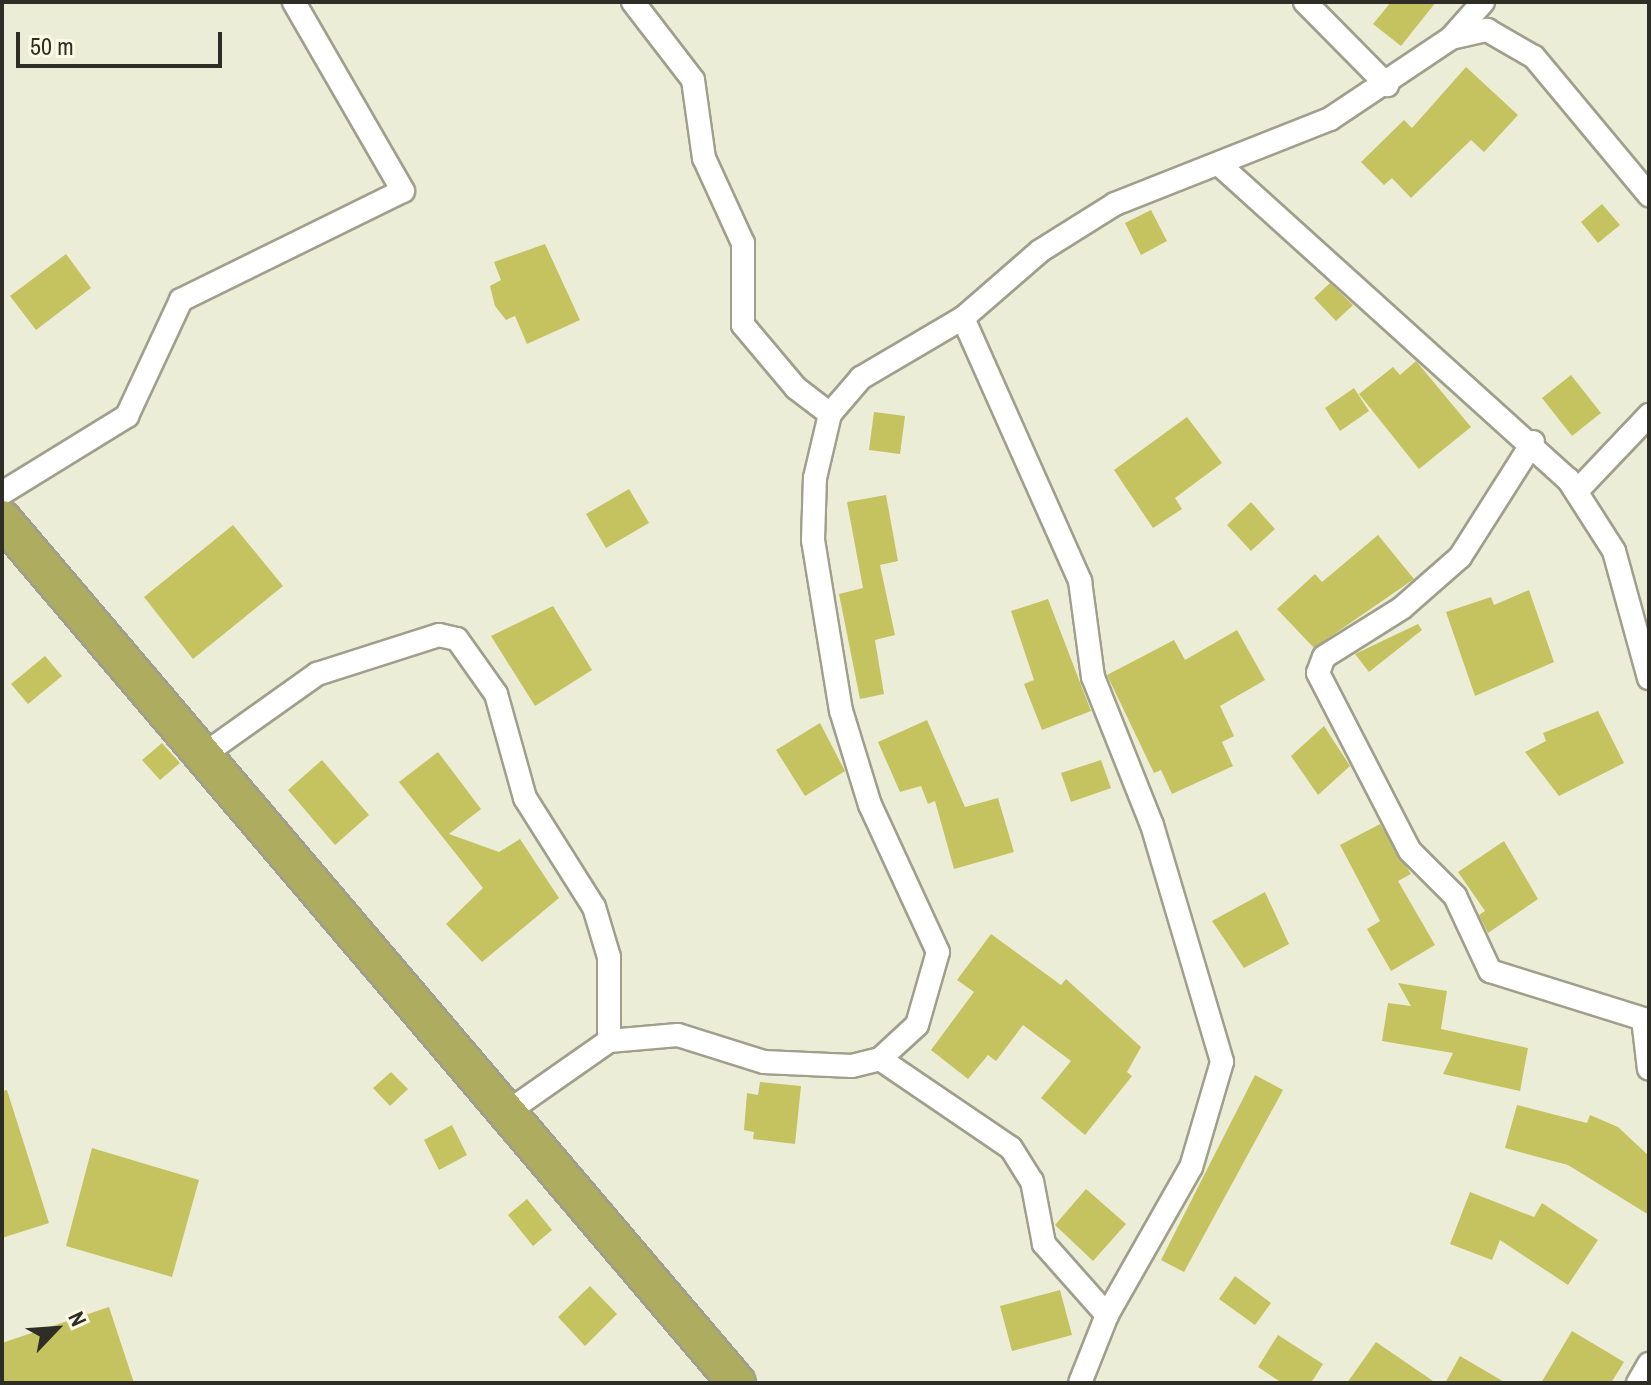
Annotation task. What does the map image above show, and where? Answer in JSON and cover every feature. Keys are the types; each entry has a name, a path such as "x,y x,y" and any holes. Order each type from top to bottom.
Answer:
{"highway":[{"path":"2,519 737,1383"}],"street":[{"path":"2,493 127,416 181,300 403,191 294,2"},
{"path":"633,2 693,80 704,158 743,243 743,325 796,388 830,414"},
{"path":"1305,2 1387,85"},
{"path":"506,1113 609,1041 678,1035 764,1062 809,1067 880,1059 917,1025 938,952 870,805 825,636 813,540 815,478 830,414 861,378 963,318 1040,251 1115,204 1221,166 1387,85 1451,38 1483,2"},
{"path":"1451,38 1487,30 1514,39 1649,195"},
{"path":"1221,166 1533,442 1577,491 1614,551 1649,678"},
{"path":"963,318 1080,581 1093,677 1152,825 1222,1062 1191,1167 1107,1315 1080,1383"},
{"path":"1577,491 1649,415"},
{"path":"1533,442 1460,557 1402,608 1324,657 1318,673 1410,851 1455,896 1490,971 1562,999 1639,1017 1646,1024 1649,1069"},
{"path":"203,755 317,674 439,635 457,639 496,694 525,798 599,921 610,969 609,1041"},
{"path":"880,1059 1011,1148 1032,1181 1044,1244 1107,1315"},
{"path":"1638,1383 1649,1364"}],"building":[{"path":"1391,2 1436,2 1401,46 1373,24"},
{"path":"1466,67 1518,115 1484,152 1471,140 1411,198 1392,178 1384,185 1361,162 1404,120 1412,128"},
{"path":"1602,204 1620,225 1598,243 1581,222"},
{"path":"1151,210 1167,241 1141,255 1125,223"},
{"path":"545,244 580,320 527,344 515,316 506,320 495,306 490,286 501,280 494,262"},
{"path":"66,254 91,288 36,330 10,296"},
{"path":"1330,283 1353,305 1336,321 1314,298"},
{"path":"1416,361 1471,427 1419,469 1359,394 1393,367 1400,375"},
{"path":"1571,375 1601,413 1572,436 1542,398"},
{"path":"1354,388 1369,411 1340,431 1325,408"},
{"path":"874,412 905,416 900,454 869,450"},
{"path":"1187,417 1222,463 1175,498 1182,509 1153,528 1114,470"},
{"path":"629,489 649,523 606,548 586,514"},
{"path":"886,495 898,561 880,565 895,635 875,640 884,694 860,699 839,594 863,588 847,502"},
{"path":"1251,502 1275,529 1251,551 1227,525"},
{"path":"233,525 283,586 193,659 144,597"},
{"path":"1378,535 1414,579 1314,648 1277,609 1315,574 1322,582"},
{"path":"1529,590 1554,662 1475,696 1446,612 1491,597 1494,605"},
{"path":"1048,599 1091,711 1042,730 1024,684 1034,680 1011,611"},
{"path":"553,606 592,670 535,706 491,636"},
{"path":"1418,624 1422,630 1369,672 1355,654"},
{"path":"1237,630 1265,680 1220,706 1234,736 1222,742 1233,766 1172,794 1161,770 1154,773 1107,675 1174,640 1185,660"},
{"path":"45,656 62,676 28,704 11,684"},
{"path":"1598,711 1624,763 1559,796 1525,752 1546,741 1543,733"},
{"path":"927,720 965,807 998,798 1014,852 954,869 935,801 928,804 921,786 900,792 878,742"},
{"path":"820,723 845,771 805,796 776,750"},
{"path":"1324,726 1350,766 1318,795 1291,756"},
{"path":"162,743 180,763 160,780 142,760"},
{"path":"438,752 481,809 449,834 499,852 520,839 559,898 482,962 446,924 483,888 399,782"},
{"path":"322,760 369,815 335,845 288,790"},
{"path":"1101,760 1111,788 1071,802 1061,773"},
{"path":"1380,824 1411,874 1398,881 1435,945 1391,971 1367,929 1380,921 1340,845"},
{"path":"1504,841 1538,899 1488,933 1479,915 1485,911 1458,872"},
{"path":"1265,892 1289,944 1244,968 1212,921"},
{"path":"991,934 1061,985 1066,979 1141,1047 1127,1072 1132,1076 1085,1135 1041,1098 1071,1061 1023,1025 996,1061 988,1055 968,1079 931,1050 974,992 957,980"},
{"path":"1398,983 1447,991 1441,1029 1528,1048 1520,1091 1443,1074 1453,1053 1382,1041 1388,1003 1411,1006"},
{"path":"391,1072 408,1089 390,1106 373,1088"},
{"path":"1255,1075 1283,1090 1184,1272 1161,1260"},
{"path":"760,1082 801,1086 795,1144 753,1139 754,1132 744,1130 747,1093 758,1095"},
{"path":"7,1090 49,1223 2,1238 2,1091"},
{"path":"1517,1105 1587,1123 1590,1115 1618,1127 1649,1156 1649,1215 1568,1165 1505,1148"},
{"path":"452,1125 467,1155 439,1170 424,1140"},
{"path":"92,1148 199,1180 172,1277 66,1246"},
{"path":"1086,1189 1126,1224 1093,1261 1055,1225"},
{"path":"1470,1192 1534,1217 1542,1203 1598,1240 1568,1285 1500,1240 1492,1260 1450,1244"},
{"path":"527,1199 552,1230 533,1246 508,1215"},
{"path":"1235,1276 1271,1303 1255,1325 1219,1299"},
{"path":"590,1286 617,1314 585,1346 558,1317"},
{"path":"1060,1290 1072,1335 1012,1351 1000,1306"},
{"path":"109,1307 134,1383 2,1383 2,1343"},
{"path":"1572,1331 1624,1362 1611,1383 1541,1383"},
{"path":"1278,1335 1323,1364 1311,1383 1282,1383 1258,1367"},
{"path":"1376,1342 1436,1383 1347,1383"},
{"path":"1460,1356 1506,1383 1445,1383"}]}
